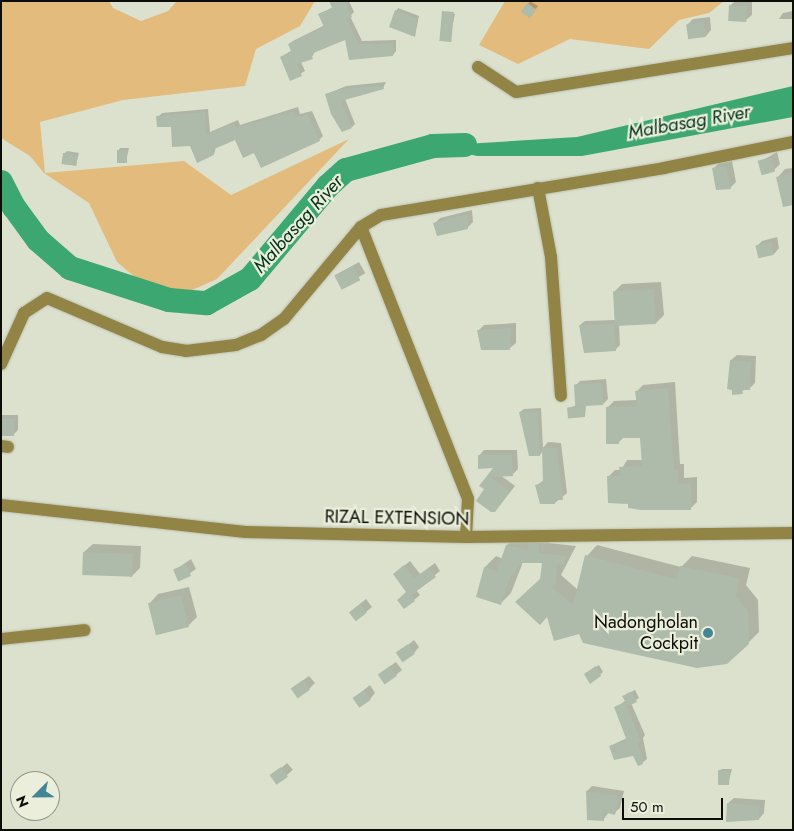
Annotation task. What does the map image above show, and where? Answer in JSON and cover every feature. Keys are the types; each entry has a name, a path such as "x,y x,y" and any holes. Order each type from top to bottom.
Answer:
{"street":[{"path":"478,67 516,92 793,48"},
{"path":"1,364 24,313 47,298 162,347 186,351 236,345 260,335 284,318 361,227 381,215 664,168 793,142"},
{"path":"538,188 551,258 561,396"},
{"path":"361,227 468,499 466,537"},
{"name":"RIZAL EXTENSION","path":"1,505 246,532 466,537 793,533"},
{"path":"1,639 85,630"}],"shaded area":[{"path":"1,1 109,1 113,8 141,21 168,11 177,1 315,1 300,26 256,49 245,86 123,100 40,122 45,173 184,161 231,195 349,139 217,279 190,291 157,288 141,282 117,262 89,203 44,173 30,156 1,138"},
{"path":"505,1 724,1 709,13 679,20 649,49 570,39 518,64 479,45"}],"water":[{"path":"793,86 793,117 582,156 477,156 433,146 577,137"}],"building":[{"path":"329,1 345,1 352,17 347,19 359,44 393,43 393,56 349,60 345,40 311,54 313,59 297,64 302,76 290,81 280,57 291,51 288,44 324,27 318,14 332,8"},
{"path":"527,3 536,9 530,18 521,12"},
{"path":"729,5 747,6 746,22 728,21"},
{"path":"395,10 417,18 415,37 389,27"},
{"path":"442,11 454,12 451,42 439,41"},
{"path":"704,22 706,37 688,39 686,25"},
{"path":"383,85 384,89 341,101 352,128 342,132 331,114 325,94 341,89"},
{"path":"294,111 296,117 308,114 320,141 261,168 254,153 243,158 235,140 212,150 214,155 197,163 190,146 172,147 171,127 157,127 156,116 205,112 206,135 234,123 236,128"},
{"path":"117,150 127,150 127,163 117,163"},
{"path":"63,153 78,155 76,166 61,164"},
{"path":"771,157 775,171 762,175 758,161"},
{"path":"726,166 731,189 716,190 712,168"},
{"path":"793,173 793,205 783,207 776,177"},
{"path":"467,214 468,229 437,236 433,223"},
{"path":"771,242 774,255 758,258 755,246"},
{"path":"353,266 360,280 342,290 334,276"},
{"path":"654,289 656,324 615,326 613,291"},
{"path":"614,324 616,351 584,353 579,325"},
{"path":"511,328 510,350 481,350 477,330"},
{"path":"730,360 751,362 750,390 742,390 743,394 732,395 732,390 727,389"},
{"path":"602,383 603,405 575,406 574,384"},
{"path":"668,388 674,470 678,470 678,484 691,483 691,510 641,510 628,508 628,504 608,503 607,476 620,476 619,467 642,466 640,438 619,438 619,444 606,444 606,407 637,406 635,391"},
{"path":"584,406 585,417 568,418 567,407"},
{"path":"538,411 540,456 529,456 519,412"},
{"path":"1,419 14,419 14,436 1,436"},
{"path":"542,447 557,448 563,500 555,500 555,504 540,504 535,485 543,483"},
{"path":"512,454 513,476 491,477 510,492 495,512 491,512 476,501 484,489 479,486 493,468 478,469 478,455"},
{"path":"528,544 539,544 539,553 566,556 565,564 557,564 556,582 552,587 573,605 585,555 676,579 680,566 740,578 736,596 748,611 749,644 727,664 697,668 583,643 579,634 554,641 547,617 540,625 515,602 540,579 542,563 522,563 510,577 501,605 476,597 484,567 497,571 506,545 528,550"},
{"path":"83,552 133,554 132,577 82,575"},
{"path":"186,564 191,576 178,581 173,569"},
{"path":"404,565 414,578 429,568 436,577 411,595 415,601 404,609 397,600 406,592 393,574"},
{"path":"181,595 189,627 156,635 148,603"},
{"path":"360,604 367,613 356,621 349,613"},
{"path":"408,644 415,654 403,662 396,653"},
{"path":"390,666 397,676 385,684 378,675"},
{"path":"596,666 601,676 590,684 584,674"},
{"path":"303,680 310,690 298,698 291,689"},
{"path":"364,690 371,700 359,708 353,698"},
{"path":"632,692 637,702 628,706 622,696"},
{"path":"625,702 641,741 638,742 643,764 638,766 633,756 614,760 609,746 627,741 614,707"},
{"path":"281,767 288,777 276,785 270,775"},
{"path":"718,770 730,771 729,785 718,785"},
{"path":"586,791 619,796 615,815 604,812 604,821 587,820"},
{"path":"727,803 760,806 759,820 726,822"}],"waterway":[{"name":"Malbasag River","path":"1,182 14,207 38,240 70,268 169,300 207,303 250,279 328,186 346,170 433,146 465,145"}],"place":[{"name":"Nadongholan Cockpit","path":"708,633"}]}
